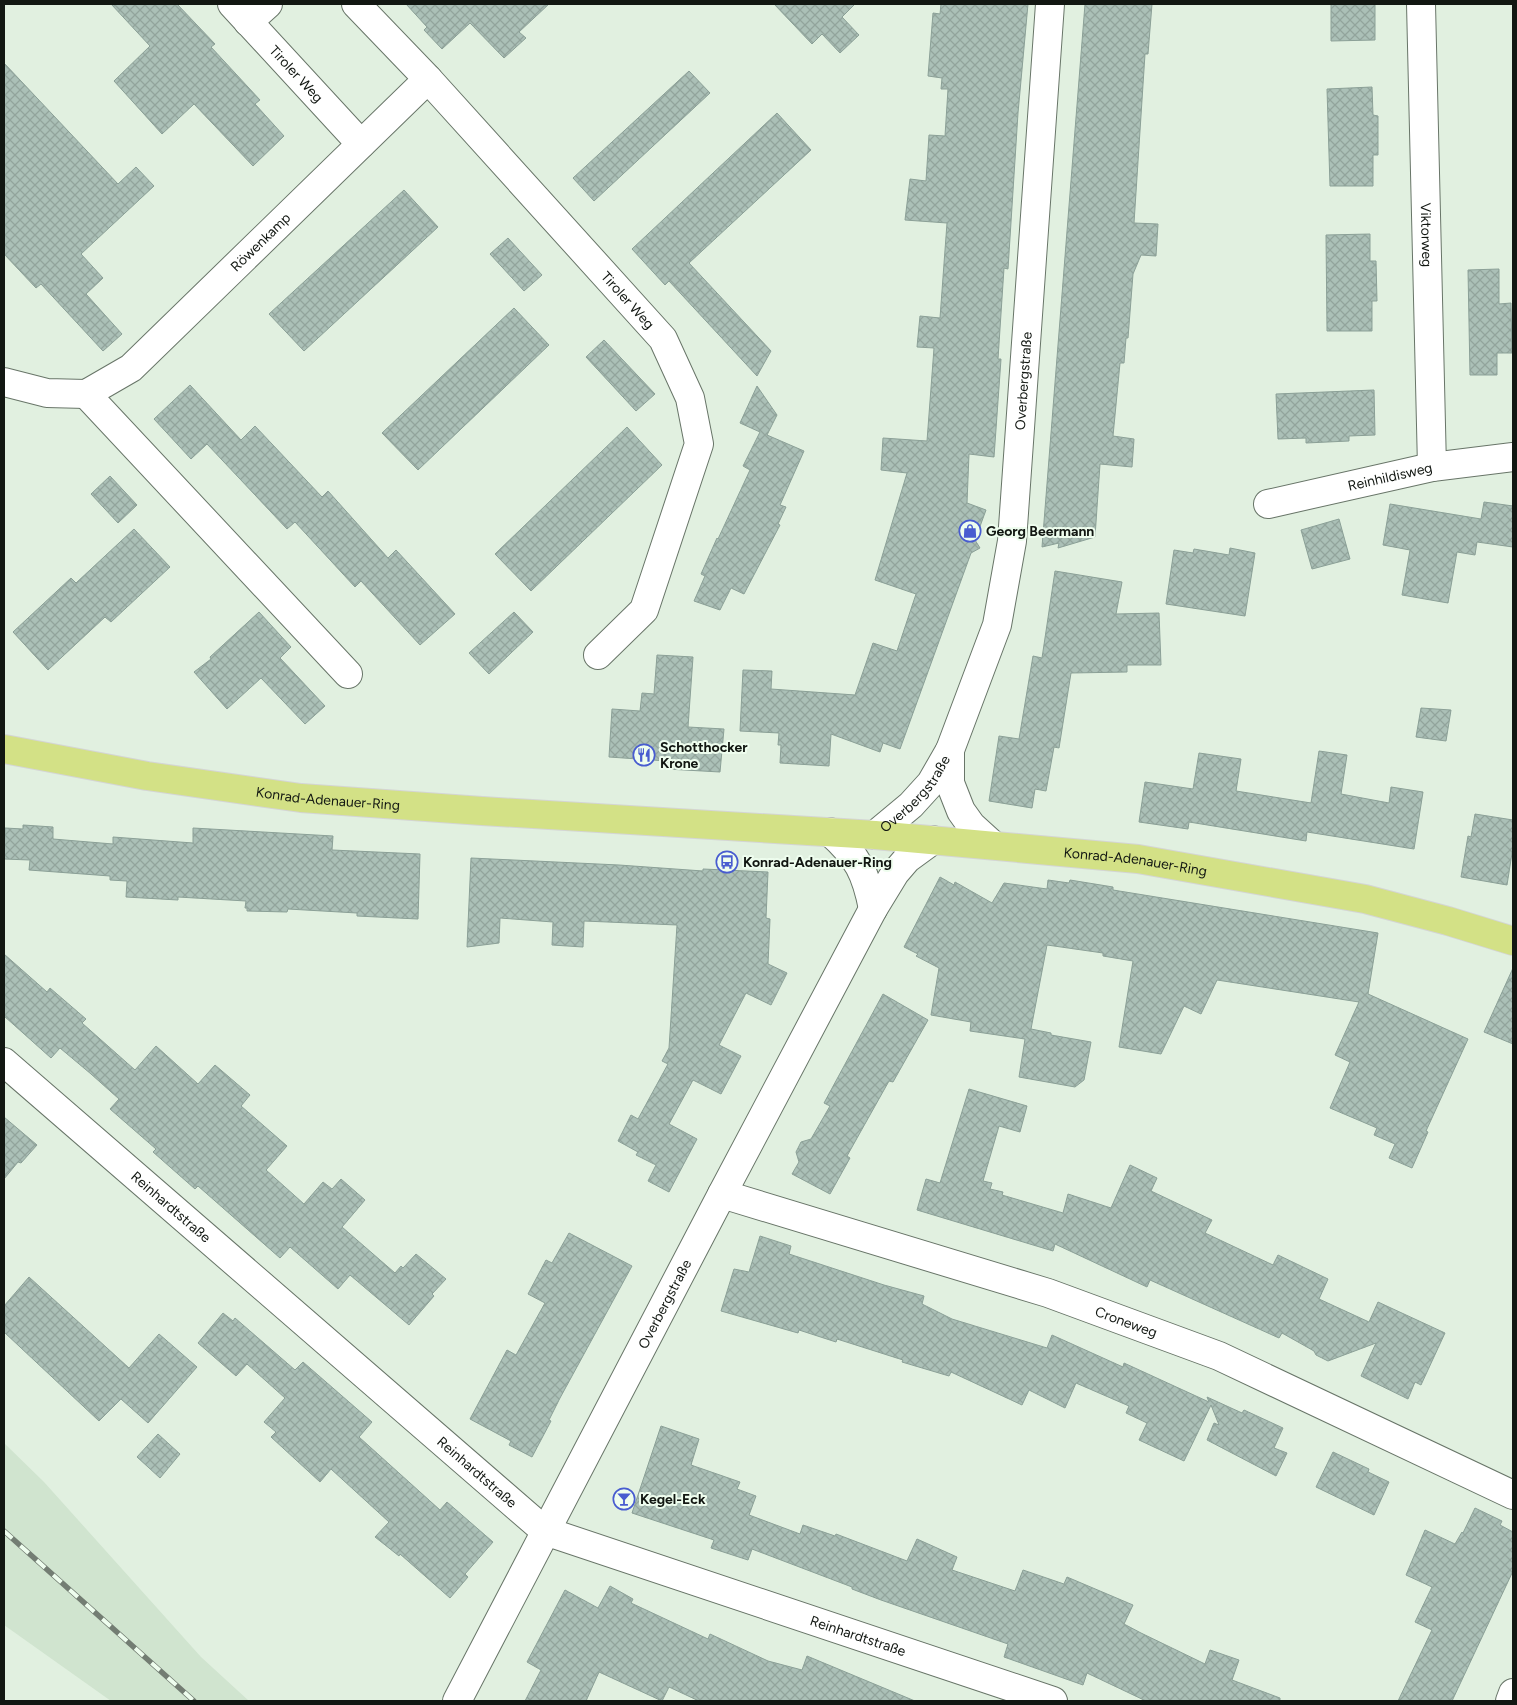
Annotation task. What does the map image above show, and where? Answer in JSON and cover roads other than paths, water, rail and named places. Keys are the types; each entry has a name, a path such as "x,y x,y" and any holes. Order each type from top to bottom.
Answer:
{"main road":[{"name":"Konrad-Adenauer-Ring","path":"4,749 147,776 301,798 875,835 1138,859 1365,899 1513,941"}],"street":[{"path":"240,13 268,4"},
{"name":"Tiroler Weg","path":"356,4 428,79 663,339 690,398 698,444 644,610 598,655"},
{"name":"Overbergstraße","path":"875,835 911,805 931,783 950,750 996,626 1012,541 1050,4"},
{"name":"Viktorweg","path":"1421,4 1432,467"},
{"name":"Tiroler Weg","path":"240,13 361,144"},
{"name":"Röwenkamp","path":"86,394 131,368 428,79"},
{"path":"4,382 47,392 86,394 348,674"},
{"name":"Reinhildisweg","path":"1268,504 1432,467 1513,457"},
{"name":"Overbergstraße","path":"950,750 950,783 961,810 971,825 993,845"},
{"path":"830,832 848,848 860,867 869,888 873,909"},
{"name":"Overbergstraße","path":"457,1701 873,909 895,873 907,859 933,840"},
{"name":"Reinhardtstraße","path":"4,1062 545,1532 1053,1701"},
{"name":"Croneweg","path":"722,1194 1048,1293 1219,1356 1513,1495"},
{"path":"1510,1701 1513,1693"}],"railway":[{"path":"4,1531 194,1701"}],"place":[{"name":"Georg Beermann","path":"970,531"},
{"name":"Schotthocker Krone","path":"644,755"},
{"name":"Konrad-Adenauer-Ring","path":"727,862"},
{"name":"Kegel-Eck","path":"624,1499"}]}
